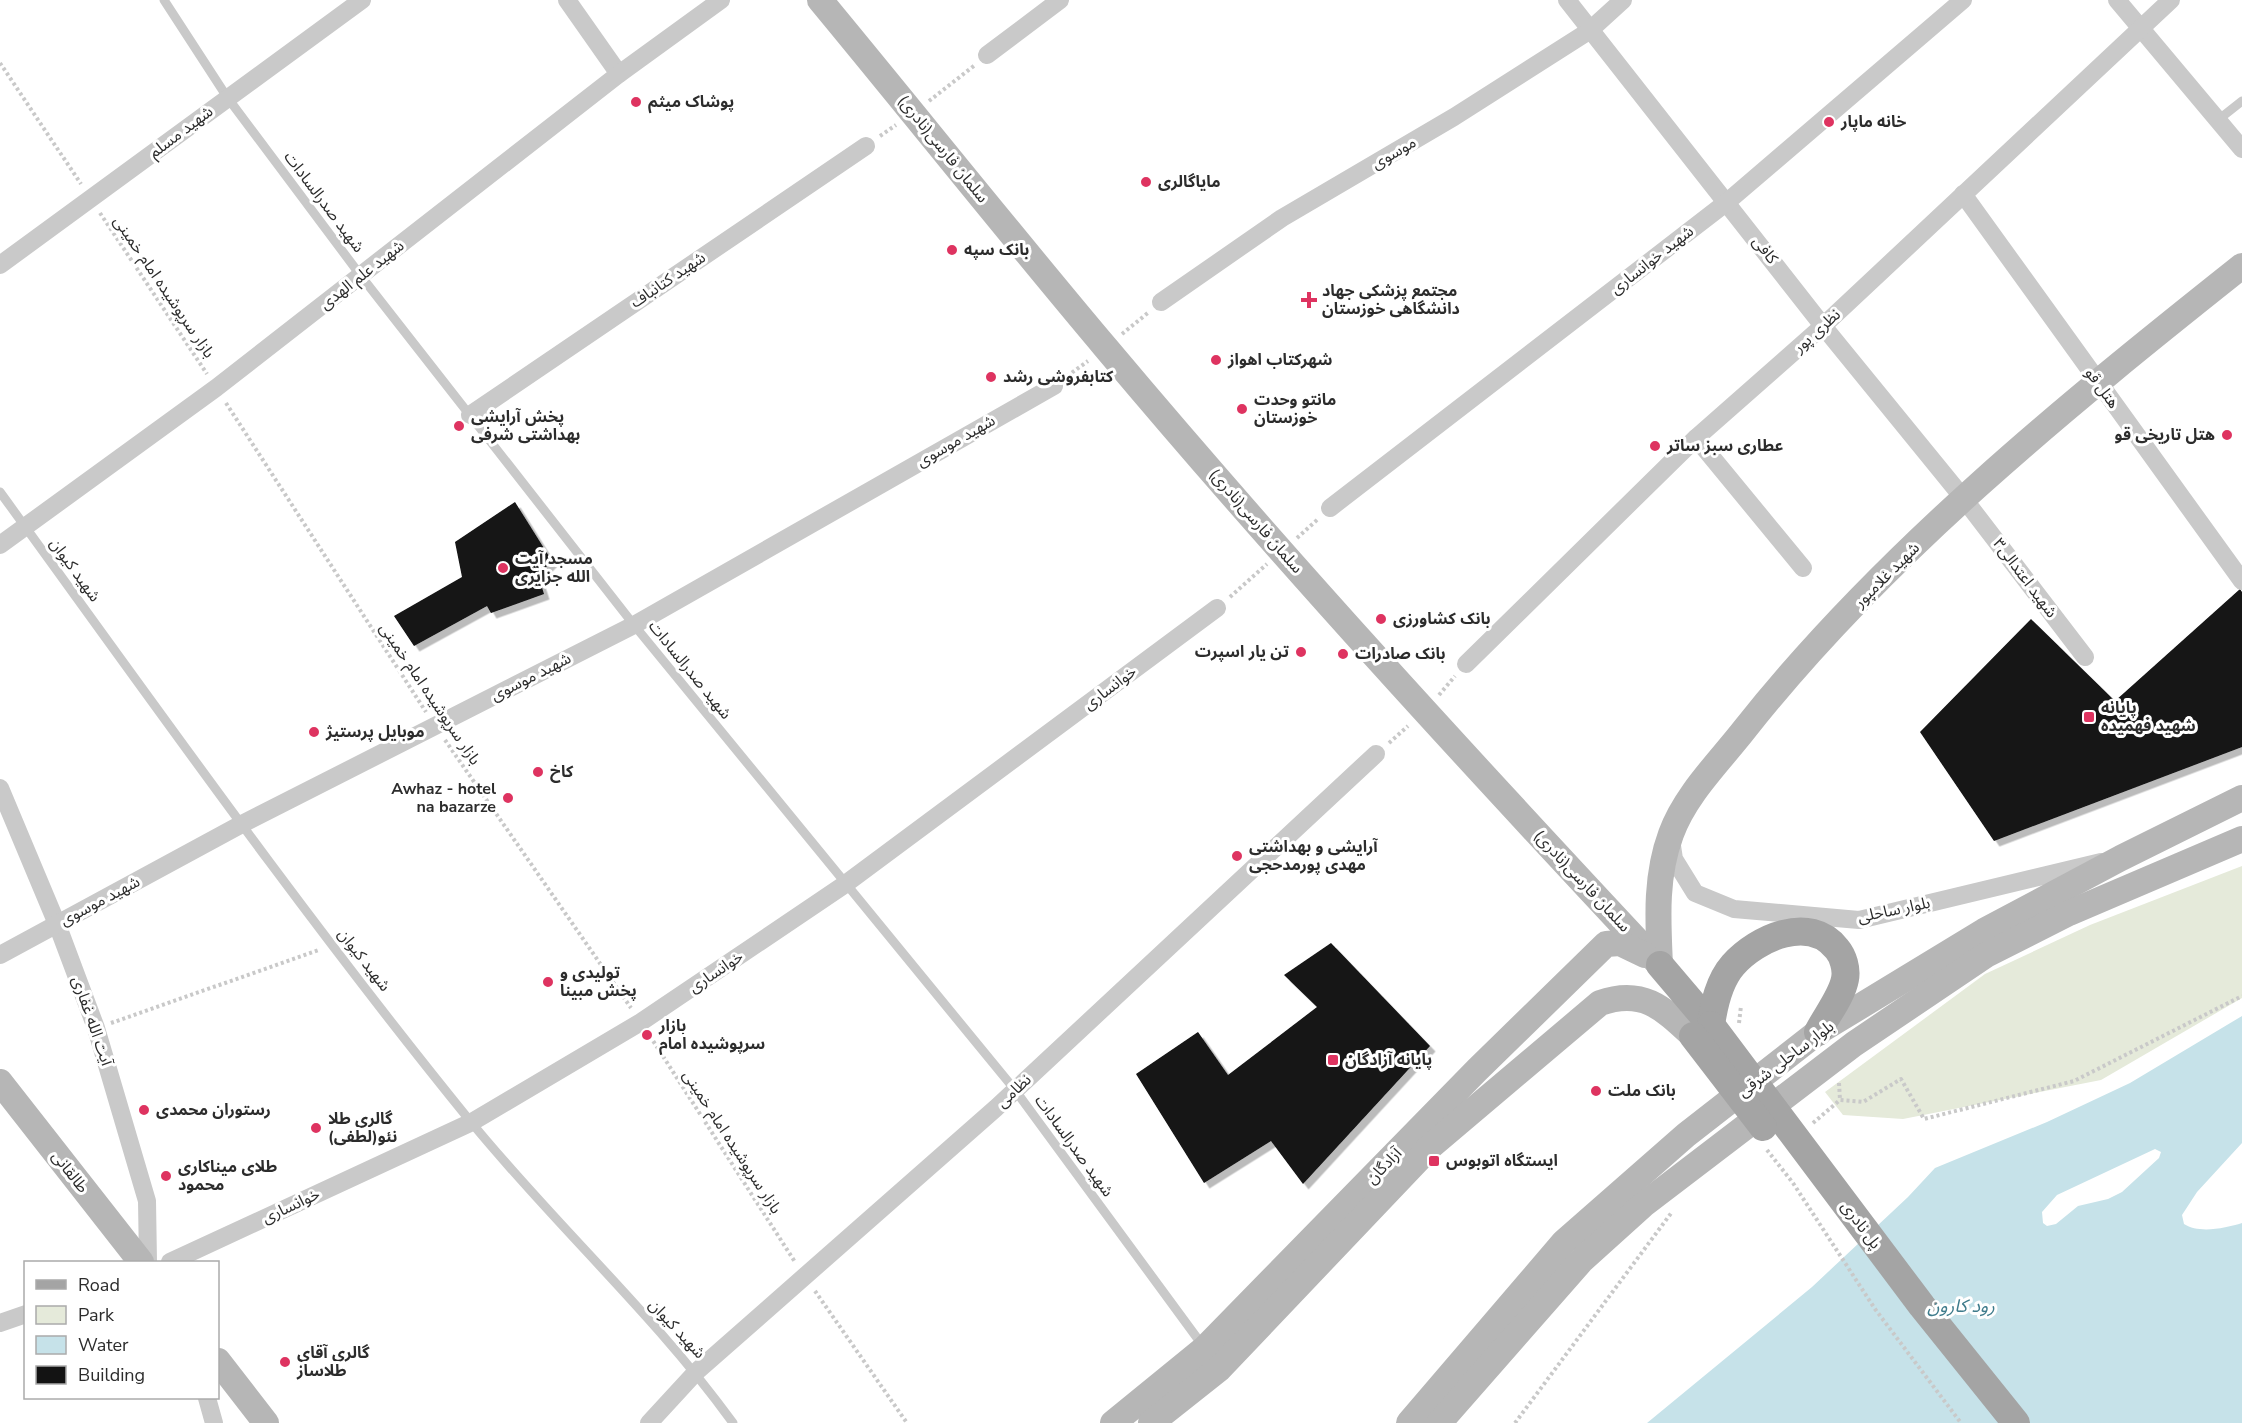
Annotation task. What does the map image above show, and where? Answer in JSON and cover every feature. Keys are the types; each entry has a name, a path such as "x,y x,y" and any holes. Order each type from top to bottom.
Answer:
{"main road":[{"name":"سلمان فارسی(نادری)","path":"820,0 1106,348 1281,551 1424,712 1660,965 1702,1030"},
{"name":"شهید غلامپور","path":"1660,965 1657,908 1659,883 1671,833 1693,795 1767,701 1862,598 1964,499 2097,381 2242,266"},
{"name":"بلوار ساحلی شرقی","path":"1409,1423 1564,1242 1686,1135 1818,1032 1984,931 2121,858 2242,798"},
{"name":"بلوار ساحلی شرقی","path":"1439,1423 1582,1260 1643,1205 1854,1044 1986,955 2069,913 2242,839"},
{"path":"1702,1030 1714,999 1733,966 1763,941 1804,930 1821,934 1832,942 1843,956 1845,978 1818,1032"},
{"name":"آزادگان","path":"1113,1423 1204,1348 1477,1070 1606,944 1620,943 1634,948 1660,965"},
{"name":"آزادگان","path":"1151,1423 1219,1369 1432,1145 1600,1003 1620,996 1656,1005 1702,1030"},
{"name":"پل نادری","path":"1702,1030 1994,1423"},
{"name":"پل نادری","path":"1702,1030 2016,1423"},
{"name":"طالقانی","path":"0,1082 139,1261"},
{"path":"219,1362 266,1423"}],"street":[{"name":"شهید مسلم","path":"0,265 362,0"},
{"path":"567,0 619,74"},
{"name":"شهید علم الهدی","path":"0,545 27,528 216,388 619,74 721,0"},
{"path":"987,55 1060,0"},
{"name":"کافی","path":"1567,0 1589,31 1727,202 1823,326 1964,499"},
{"name":"موسوی","path":"1161,302 1282,218 1454,117 1589,31 1623,0"},
{"name":"شهید خوانساری","path":"1330,508 1727,202 1963,0"},
{"path":"2117,0 2242,149"},
{"name":"نظری پور","path":"1466,664 1696,438 1823,326 2171,0"},
{"name":"شهید کتانباف","path":"470,415 866,146"},
{"name":"هتل قو","path":"1963,194 2242,581"},
{"name":"شهید موسوی","path":"0,955 240,825 634,624 1054,386"},
{"path":"1696,438 1803,568"},
{"name":"شهید اعتدالی۳","path":"1964,499 2085,657"},
{"name":"خوانساری","path":"174,1261 472,1122 641,1022 844,885 1217,608"},
{"name":"نظامی","path":"649,1423 696,1372 1015,1090 1376,754"},
{"name":"آیت الله غفاری","path":"0,788 57,924 96,1028 147,1202 148,1261"},
{"name":"بلوار ساحلی","path":"1671,833 1674,859 1695,893 1734,909 1859,920 2054,871 2121,858"},
{"path":"0,1323 24,1315"},
{"path":"207,1399 214,1423"}],"lane":[{"name":"شهید صدرالسادات","path":"164,0 227,97 361,276 634,624 844,885 1015,1090 1204,1348"},
{"path":"2218,120 2242,101"},
{"name":"شهید کیوان","path":"0,492 240,825 472,1122 549,1212 696,1372 733,1423"}],"path":[{"name":"بازار سرپوشیده امام خمینی","path":"0,63 216,388 435,725 641,1022 804,1276 907,1423"},
{"path":"96,1028 334,945"},
{"path":"1805,1129 1840,1100 1863,1102 1902,1079 1924,1119 2074,1081 2242,996"},
{"path":"1765,1147 1793,1183 1875,1310 1961,1423"},
{"path":"1515,1423 1674,1210"}],"green space":[{"path":"2242,866 2242,998 2101,1080 1903,1119 1843,1115 1825,1092 1985,974 2090,925"}],"water":[{"name":"رود کارون","path":"2242,1016 2242,1143 2197,1192 2182,1215 2184,1224 2197,1229 2221,1228 2242,1223 2242,1423 1647,1423 1812,1287 1908,1197 1935,1168 2047,1122 2130,1083","holes":["2155,1149 2161,1152 2159,1158 2122,1192 2108,1199 2078,1206 2056,1224 2047,1226 2043,1223 2042,1212 2057,1195"]}],"building":[{"name":"مسجد آیت الله جزایری","path":"515,502 552,561 538,575 544,594 491,613 487,606 414,646 394,616 462,577 455,542"},
{"name":"پایانه شهید فهمیده","path":"2240,589 2242,592 2242,747 1994,841 1920,732 2031,619 2115,701"},
{"name":"پایانه آزادگان","path":"1331,943 1430,1046 1303,1184 1271,1141 1204,1183 1136,1074 1198,1032 1228,1075 1317,1007 1284,975"}],"place":[{"name":"پوشاک میثم","path":"636,102"},
{"name":"خانه ماپار","path":"1829,122"},
{"name":"مایاگالری","path":"1146,182"},
{"name":"بانک سپه","path":"952,250"},
{"name":"مجتمع پزشکی جهاد دانشگاهی خوزستان","path":"1309,300"},
{"name":"شهرکتاب اهواز","path":"1216,360"},
{"name":"کتابفروشی رشد","path":"991,377"},
{"name":"مانتو وحدت خوزستان","path":"1242,409"},
{"name":"پخش آرایشی بهداشتی شرفی","path":"459,426"},
{"name":"هتل تاریخی قو","path":"2227,435"},
{"name":"عطاری سبز ساتر","path":"1655,446"},
{"name":"مسجد آیت الله جزایری","path":"503,568"},
{"name":"بانک کشاورزی","path":"1381,619"},
{"name":"تن یار اسپرت","path":"1301,652"},
{"name":"بانک صادرات","path":"1343,654"},
{"name":"پایانه شهید فهمیده","path":"2089,717"},
{"name":"موبایل پرستیژ","path":"314,732"},
{"name":"کاخ","path":"538,772"},
{"name":"Awhaz - hotel na bazarze","path":"508,798"},
{"name":"آرایشی و بهداشتی مهدی پورمدحجی","path":"1237,856"},
{"name":"تولیدی و پخش مبینا","path":"548,982"},
{"name":"بازار سرپوشیده امام","path":"647,1035"},
{"name":"پایانه آزادگان","path":"1333,1060"},
{"name":"بانک ملت","path":"1596,1091"},
{"name":"رستوران محمدی","path":"144,1110"},
{"name":"گالری طلا نئو(لطفی)","path":"316,1128"},
{"name":"ایستگاه اتوبوس","path":"1434,1161"},
{"name":"طلای میناکاری محمود","path":"166,1176"},
{"name":"گالري آقاي طلاساز","path":"285,1362"}]}
